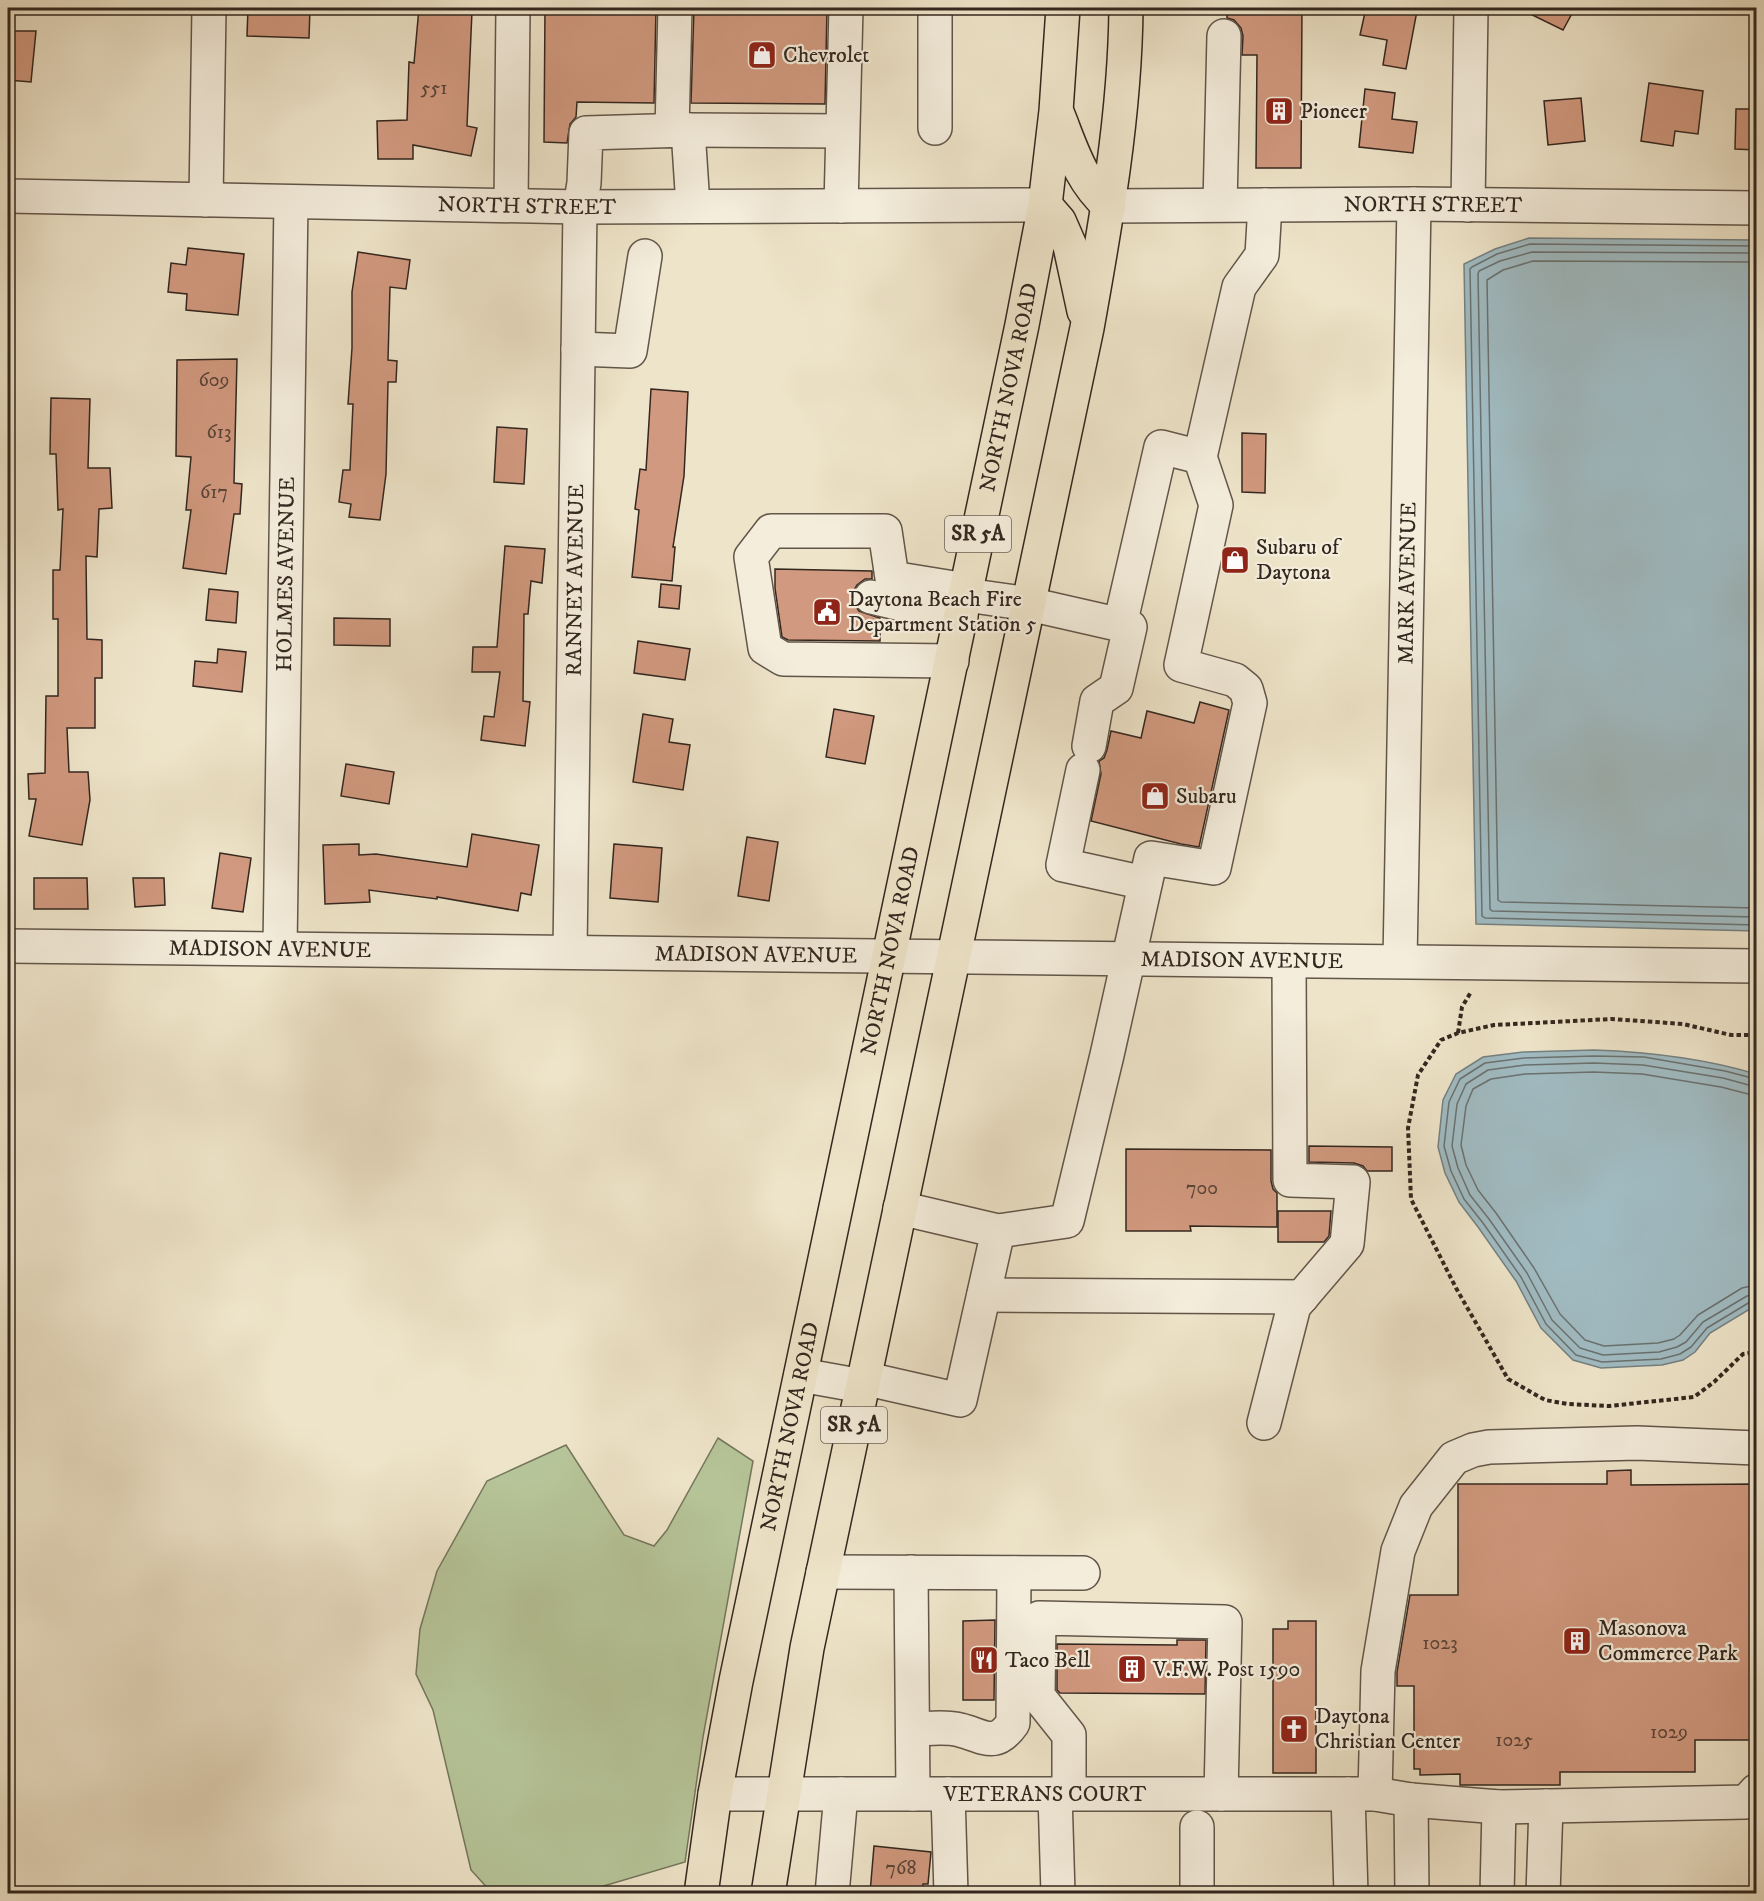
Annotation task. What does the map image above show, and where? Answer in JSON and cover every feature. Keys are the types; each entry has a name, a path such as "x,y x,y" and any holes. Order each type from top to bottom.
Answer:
{"main road":[{"name":"NORTH NOVA ROAD","path":"701,1893 715,1794 736,1681 952,662 1045,205 1056,111 1063,8"},
{"name":"SR 5A","path":"768,1893 807,1648 1088,328 1109,206 1120,113 1126,8"},
{"path":"1056,111 1079,168 1094,193 1109,206"},
{"path":"1045,205 1059,221 1070,246 1088,328"}],"street":[{"path":"206,200 209,8"},
{"path":"511,205 513,8"},
{"path":"675,8 680,130 693,206"},
{"path":"840,206 846,8"},
{"path":"935,8 935,128"},
{"path":"1468,205 1471,8"},
{"path":"1220,204 1224,36"},
{"path":"680,130 842,131"},
{"name":"RANNEY AVENUE","path":"570,952 580,207 584,183 586,133 680,130"},
{"name":"NORTH STREET","path":"8,196 580,207 1045,205"},
{"name":"HOLMES AVENUE","path":"280,948 291,202"},
{"name":"NORTH STREET","path":"1109,206 1414,204 1756,208"},
{"name":"MARK AVENUE","path":"1400,961 1414,204"},
{"path":"900,1208 998,1231 1067,1221 1151,858 1214,867 1250,702 1246,689 1235,680 1181,666 1216,505 1200,457 1239,287 1262,255 1265,205"},
{"path":"578,349 630,351 645,256"},
{"path":"1145,883 1063,865 1097,701 1116,688 1125,626 1161,447 1200,457"},
{"path":"952,662 783,659 765,648 751,557 771,531 885,531 892,578 964,601"},
{"path":"872,597 1029,603 1125,626"},
{"name":"MADISON AVENUE","path":"8,946 1756,966"},
{"path":"1264,1422 1294,1306 1347,1244 1353,1182 1290,1180 1289,961"},
{"path":"801,1375 862,1382 960,1400 998,1231"},
{"path":"984,1295 1302,1297"},
{"path":"1351,1893 1361,1794 1398,1551 1416,1506 1454,1458 1473,1450 1512,1446 1637,1443 1756,1448"},
{"path":"823,1572 1083,1573"},
{"path":"911,1572 913,1794"},
{"path":"913,1729 959,1729 979,1738 996,1739 1006,1733 1013,1723 1014,1573"},
{"path":"1058,1893 1062,1794 1069,1735 1038,1696 1039,1618 1224,1622 1221,1794"},
{"name":"VETERANS COURT","path":"715,1794 782,1794 840,1810 913,1794 948,1808 1062,1794 1361,1794 1499,1807 1746,1802 1756,1791"},
{"path":"1411,1800 1412,1893"},
{"path":"1543,1893 1546,1806"},
{"path":"1497,1893 1499,1807"},
{"path":"948,1808 951,1893"},
{"path":"832,1893 840,1810"},
{"path":"1197,1827 1197,1893"}],"path":[{"path":"1458,1033 1462,1007 1489,963"},
{"path":"1756,1035 1731,1035 1683,1023 1612,1019 1494,1025 1458,1033 1441,1040 1418,1076 1408,1128 1411,1199 1456,1288 1508,1379 1545,1400 1568,1404 1609,1406 1695,1397 1743,1354 1756,1352"}],"green space":[{"path":"718,1438 753,1461 703,1737 685,1862 580,1893 492,1893 471,1870 433,1710 416,1674 420,1629 437,1571 487,1481 566,1445 624,1535 654,1546 667,1530"}],"water":[{"path":"1529,238 1756,240 1756,931 1476,924 1464,264 1495,249"},
{"path":"1594,1050 1676,1057 1756,1074 1756,1308 1753,1307 1710,1333 1695,1352 1683,1360 1662,1365 1601,1368 1573,1360 1541,1328 1516,1281 1459,1202 1445,1173 1438,1147 1443,1100 1456,1074 1483,1057 1523,1052"}],"building":[{"path":"248,8 310,8 309,38 247,36"},
{"path":"419,8 472,11 467,126 477,128 471,156 413,145 413,159 378,159 377,121 407,120 409,62 414,63"},
{"path":"545,8 656,8 654,103 577,102 576,117 570,124 567,143 544,142"},
{"name":"Chevrolet","path":"694,8 827,8 825,104 691,103"},
{"name":"Pioneer","path":"1227,8 1302,8 1301,168 1256,168 1257,55 1242,55 1241,28 1234,20 1227,18"},
{"path":"1366,8 1397,8 1417,11 1406,69 1383,65 1387,40 1360,35"},
{"path":"1518,8 1575,8 1563,30"},
{"path":"8,31 36,31 31,82 8,80"},
{"path":"1649,83 1703,91 1698,134 1675,131 1673,146 1641,141"},
{"path":"1365,89 1395,93 1392,119 1417,122 1413,153 1359,147"},
{"path":"1581,98 1585,141 1548,145 1544,101"},
{"path":"1736,109 1756,109 1756,150 1735,149"},
{"path":"188,248 244,254 238,315 186,310 187,294 168,292 171,263 186,265"},
{"path":"358,252 410,260 406,289 390,287 388,360 397,361 396,382 388,382 386,474 380,520 349,517 351,504 339,502 343,470 350,470 353,404 348,404 352,348 352,292"},
{"path":"237,359 234,483 242,484 240,514 234,514 226,574 183,568 191,510 186,510 191,457 176,456 177,360"},
{"path":"651,389 688,392 684,476 673,547 675,547 672,581 632,577 639,510 635,509 640,469 646,470"},
{"path":"51,398 90,399 88,468 110,468 112,508 99,509 97,557 86,556 87,639 102,640 102,678 95,678 95,728 67,728 69,772 88,772 90,800 82,845 29,836 36,799 29,799 28,774 45,773 46,696 58,696 58,619 53,619 53,570 60,570 63,509 58,510 56,454 50,454"},
{"path":"497,427 527,429 524,484 494,482"},
{"path":"1242,433 1266,434 1265,493 1242,492"},
{"path":"505,546 545,549 542,583 531,581 528,614 524,614 523,701 530,702 525,746 481,740 484,716 494,717 500,672 472,672 473,647 497,647"},
{"name":"Daytona Beach Fire Department Station 5","path":"775,569 872,571 872,579 865,579 857,585 853,592 853,602 859,611 880,618 880,641 788,640 782,637 775,588"},
{"path":"661,584 681,586 679,609 659,607"},
{"path":"209,589 238,592 236,623 206,620"},
{"path":"334,618 390,619 390,646 334,645"},
{"path":"638,641 690,649 685,680 634,673"},
{"path":"218,649 246,652 242,692 193,686 195,661 217,663"},
{"name":"Subaru","path":"1200,702 1229,710 1199,847 1091,821 1101,774 1099,761 1104,758 1111,731 1141,738 1147,711 1194,723"},
{"path":"834,709 874,716 865,764 826,757"},
{"path":"643,714 673,719 669,742 690,745 683,790 633,782"},
{"path":"346,764 394,772 389,804 341,796"},
{"path":"472,834 539,845 531,895 521,893 518,911 437,897 437,899 369,890 370,902 325,904 323,845 359,844 359,855 376,854 467,867"},
{"path":"747,837 778,842 769,901 738,896"},
{"path":"614,844 662,848 658,902 610,898"},
{"path":"220,853 251,858 243,912 212,908"},
{"path":"34,878 87,878 88,909 34,909"},
{"path":"133,878 164,878 165,905 135,907"},
{"path":"1309,1146 1392,1147 1392,1171 1367,1171 1363,1166 1354,1163 1309,1162"},
{"path":"1126,1149 1271,1150 1271,1181 1277,1193 1277,1227 1190,1226 1191,1231 1126,1231"},
{"path":"1278,1211 1331,1211 1329,1236 1324,1242 1278,1242"},
{"name":"Masonova Commerce Park","path":"1631,1470 1631,1485 1756,1484 1756,1740 1695,1740 1695,1772 1560,1772 1560,1785 1460,1785 1460,1774 1420,1775 1420,1769 1414,1769 1414,1686 1397,1686 1397,1672 1410,1595 1458,1595 1458,1484 1607,1484 1607,1471"},
{"name":"Taco Bell","path":"995,1620 994,1700 963,1700 963,1621"},
{"path":"1288,1621 1316,1621 1316,1773 1273,1773 1273,1629 1288,1629"},
{"name":"V.F.W. Post 1590","path":"1177,1640 1206,1640 1205,1694 1060,1693 1057,1690 1057,1644 1177,1645"},
{"path":"874,1846 931,1852 928,1884 923,1884 922,1893 870,1893"}],"place":[{"name":"Chevrolet","path":"762,55"},
{"name":"Pioneer","path":"1279,111"},
{"name":"Subaru of Daytona","path":"1235,560"},
{"name":"Daytona Beach Fire Department Station 5","path":"827,612"},
{"name":"Subaru","path":"1155,796"},
{"name":"Masonova Commerce Park","path":"1577,1641"},
{"name":"Taco Bell","path":"984,1660"},
{"name":"V.F.W. Post 1590","path":"1132,1669"},
{"name":"Daytona Christian Center","path":"1294,1729"}]}
